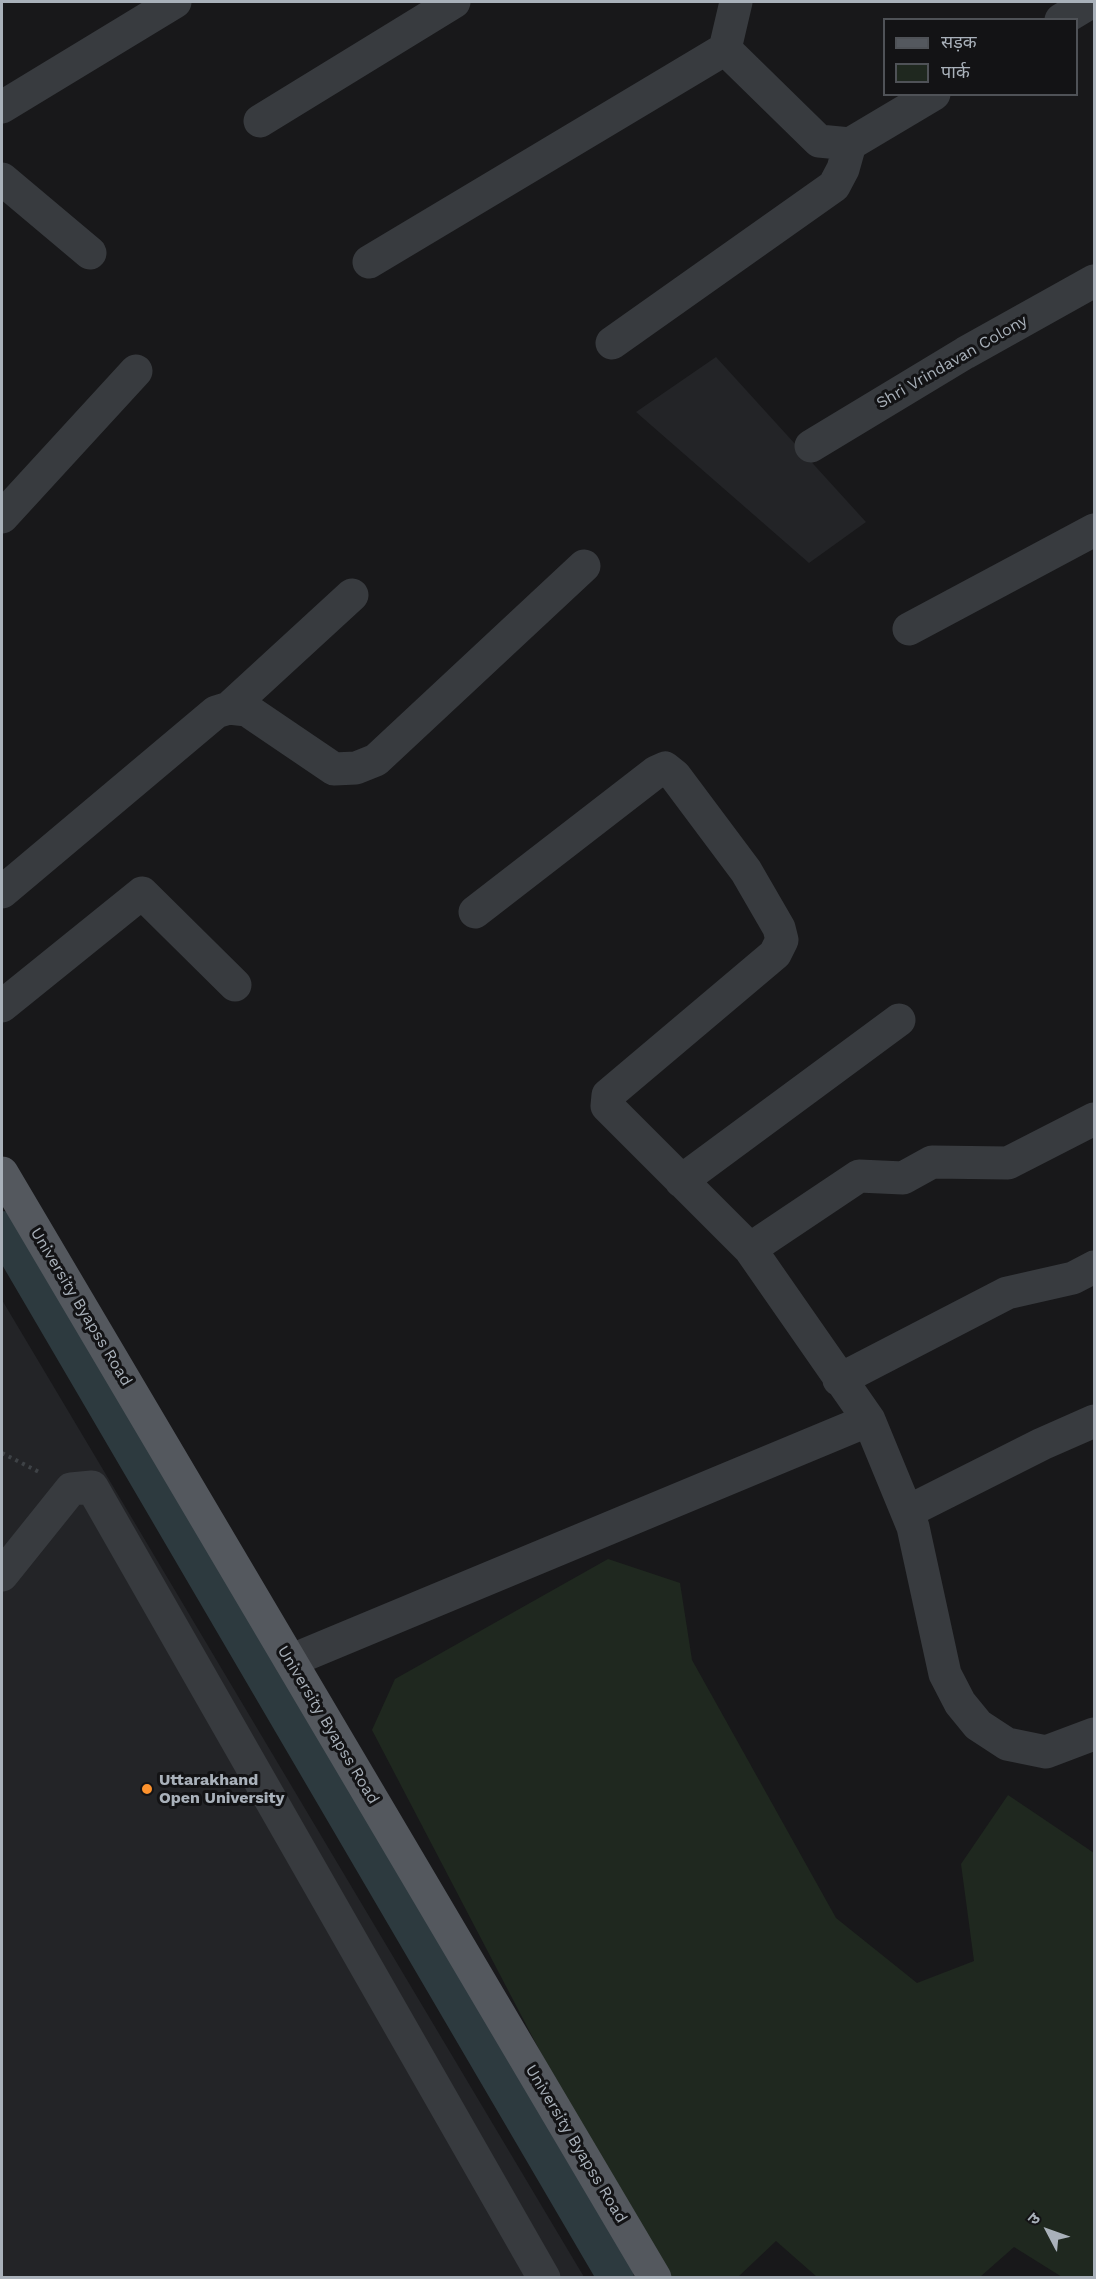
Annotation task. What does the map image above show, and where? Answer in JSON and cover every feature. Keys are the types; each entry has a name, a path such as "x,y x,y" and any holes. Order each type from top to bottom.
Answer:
{"main road":[{"name":"University Byapss Road","path":"2,1173 655,2277"}],"street":[{"path":"2,107 175,2"},
{"path":"260,121 454,2"},
{"path":"369,262 725,49 736,2"},
{"path":"1064,18 1091,2"},
{"path":"725,49 819,141 850,144 931,96"},
{"path":"612,343 834,186 843,169 850,144"},
{"path":"2,179 90,253"},
{"name":"Shri Vrindavan Colony","path":"811,446 965,353 1095,281"},
{"path":"2,517 136,371"},
{"path":"909,629 1095,530"},
{"path":"228,708 247,710 334,769 356,768 375,760 584,566"},
{"path":"2,892 216,712 228,708 352,595"},
{"path":"475,912 656,772 665,768 675,776 746,871 779,928 782,940 775,954 608,1095 607,1107 750,1249 869,1420 913,1527 945,1674 960,1703 978,1725 1006,1744 1046,1752 1095,1734"},
{"path":"2,1006 142,893 235,985"},
{"path":"681,1181 899,1020"},
{"path":"750,1249 859,1176 903,1178 932,1162 1008,1163 1095,1119"},
{"path":"839,1380 1007,1293 1073,1278 1095,1267"},
{"path":"290,1660 869,1420"},
{"path":"907,1512 1042,1444 1095,1421"},
{"path":"2,1575 71,1489 92,1487 544,2277"}],"path":[{"path":"2,1453 71,1489"}],"shaded area":[{"path":"716,357 866,522 809,563 636,412"},
{"name":"Uttarakhand Open University","path":"2,1300 584,2277 2,2277"}],"green space":[{"path":"608,1559 680,1583 692,1660 836,1918 917,1983 974,1961 961,1864 1008,1795 1094,1853 1094,2277 1062,2277 1014,2247 980,2277 817,2277 776,2241 738,2277 658,2277 372,1730 395,1679"}],"waterway":[{"path":"2,1229 616,2278"}],"place":[{"name":"Uttarakhand Open University","path":"147,1789"}]}
